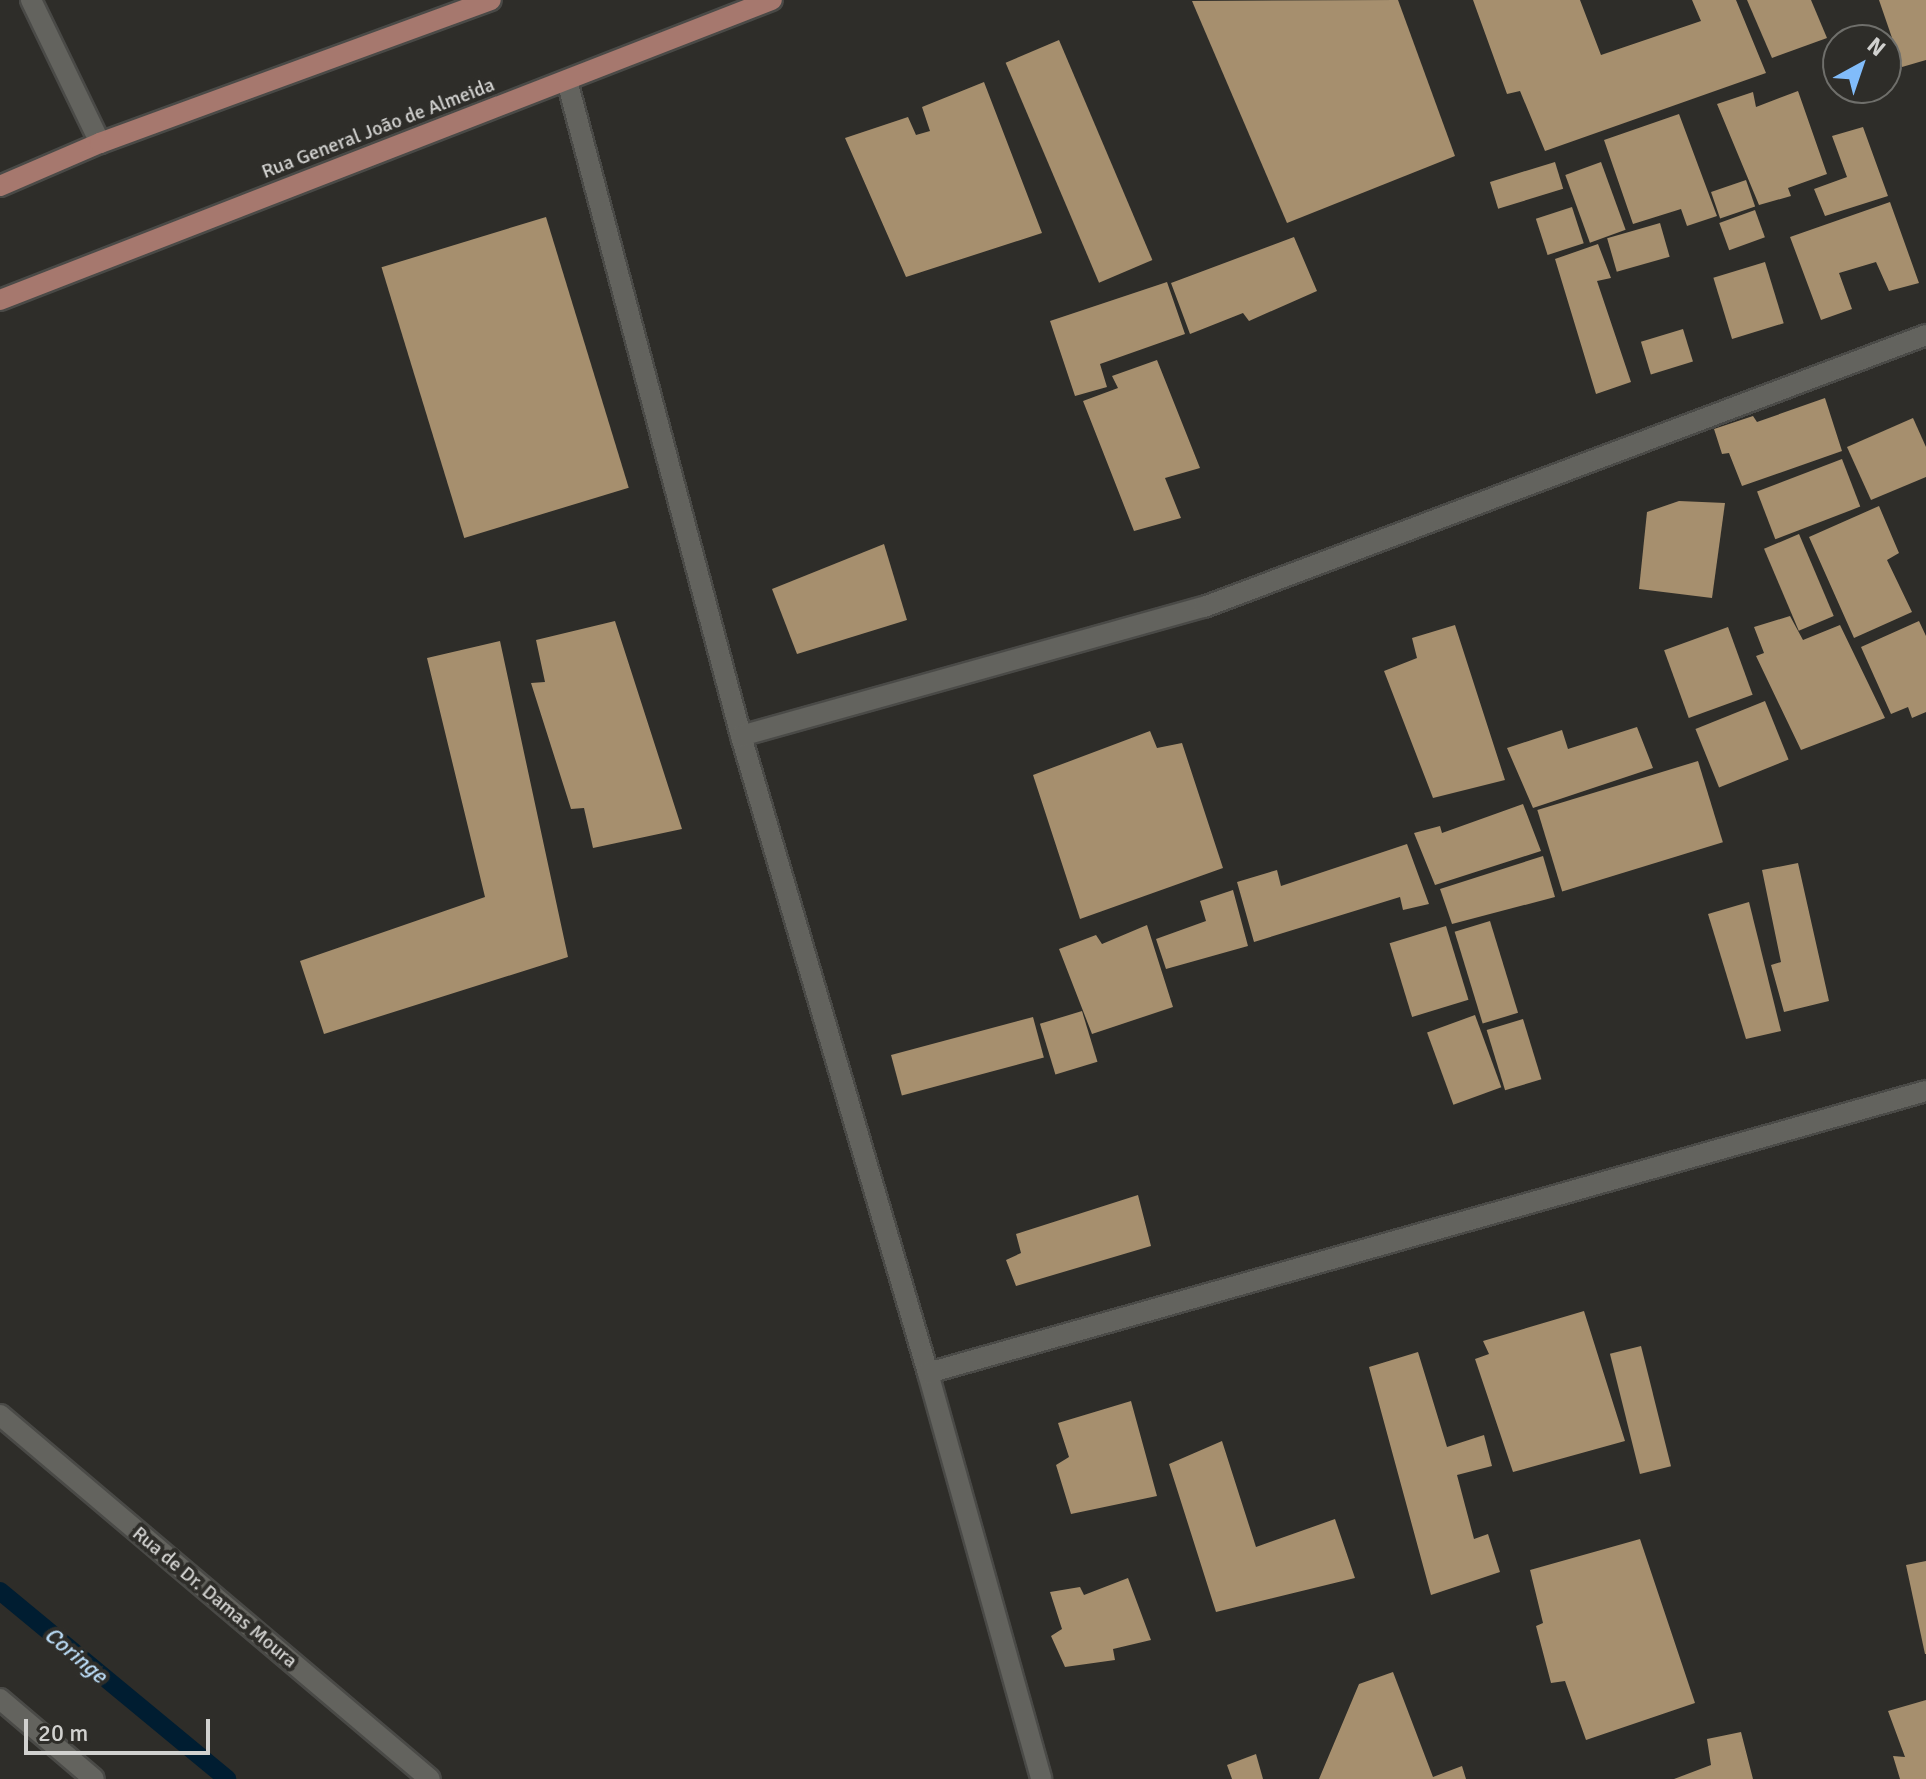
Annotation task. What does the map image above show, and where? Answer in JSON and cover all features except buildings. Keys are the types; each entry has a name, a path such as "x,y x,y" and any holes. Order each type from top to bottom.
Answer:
{"main road":[{"path":"0,186 100,143 491,0"},
{"name":"Rua General João de Almeida","path":"0,300 772,0"}],"street":[{"path":"31,0 100,143"},
{"path":"567,81 741,736 928,1373 1041,1779"},
{"path":"741,736 1204,607 1926,335"},
{"path":"928,1373 1926,1091"},
{"name":"Rua de Dr. Damas Moura","path":"0,1415 430,1779"},
{"path":"0,1699 94,1779"}],"waterway":[{"name":"Coringe","path":"0,1591 227,1779"}]}
